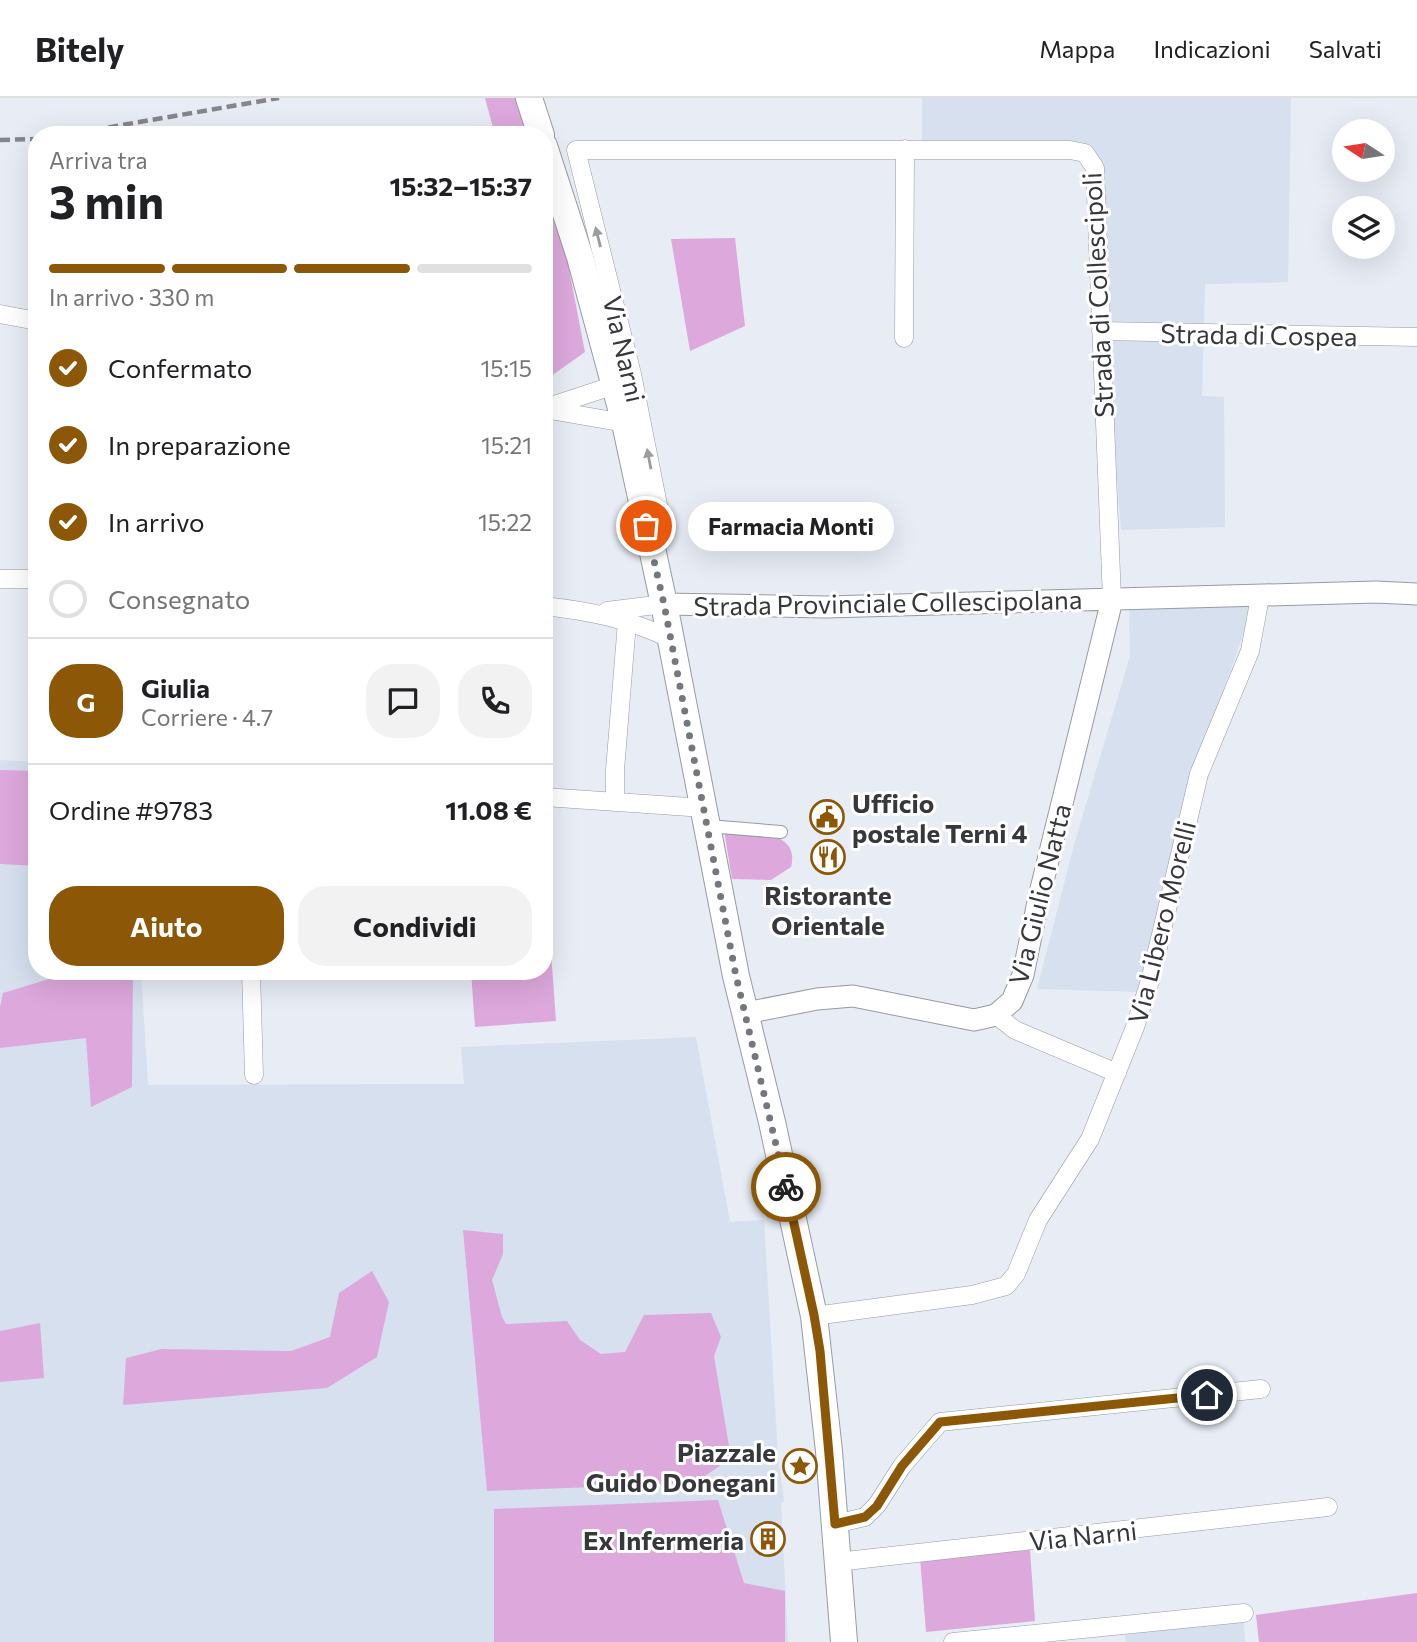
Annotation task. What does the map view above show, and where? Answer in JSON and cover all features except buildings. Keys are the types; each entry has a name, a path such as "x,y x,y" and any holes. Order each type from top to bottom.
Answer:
{"main road":[{"path":"529,98 538,126"},
{"name":"Via Narni","path":"553,174 580,257 625,423 664,604 736,976 814,1315 823,1388 844,1642"}],"street":[{"path":"904,338 905,149"},
{"name":"Strada di Collescipoli","path":"576,150 905,149 1070,150 1085,153 1094,168 1112,600"},
{"name":"Via Narni","path":"576,150 632,374 663,530 651,547"},
{"path":"0,314 28,319"},
{"name":"Strada di Cospea","path":"1101,331 1417,337"},
{"path":"553,406 615,385"},
{"path":"553,411 625,423"},
{"path":"0,579 28,579"},
{"path":"1112,600 1376,592 1417,594"},
{"name":"Via Libero Morelli","path":"814,1315 926,1302 1006,1286 1016,1274 1038,1220 1090,1139 1135,1027 1150,981 1199,774 1250,652 1260,597"},
{"name":"Strada Provinciale Collescipolana","path":"664,604 826,607 1112,600"},
{"name":"Via Giulio Natta","path":"746,1013 817,999 853,996 974,1020 996,1015 1012,1001 1023,975 1039,897 1112,600"},
{"path":"593,612 631,610 664,604"},
{"path":"553,607 593,612 648,628 671,639"},
{"path":"615,801 627,622"},
{"path":"553,798 615,801 781,832"},
{"path":"251,980 254,1075"},
{"path":"996,1015 1015,1030 1117,1073"},
{"path":"835,1524 865,1517 877,1506 902,1466 940,1422 1261,1390"},
{"name":"Via Narni","path":"838,1562 1328,1507"},
{"path":"953,1642 1244,1613"}],"shaded area":[{"path":"485,98 515,98 524,126 493,126"},
{"path":"922,98 1291,98 1288,282 1205,284 1202,396 1224,397 1225,527 1121,530 1091,145 922,143"},
{"path":"553,214 566,254 585,352 553,375"},
{"path":"735,238 745,326 690,351 671,239"},
{"path":"1261,585 1223,691 1174,843 1139,992 1037,989 1074,845 1130,656 1129,590"},
{"path":"0,760 28,762 28,980 142,980 148,1085 464,1084 461,1047 696,1037 730,1222 764,1220 778,1457 784,1502 781,1504 788,1642 0,1642"},
{"path":"0,770 28,771 28,866 0,864"},
{"path":"724,830 758,833 781,839 792,855 791,867 771,880 732,879"},
{"path":"553,979 556,1021 475,1027 472,980"},
{"path":"46,980 133,980 132,1087 91,1107 86,1038 0,1048 0,1007 3,993"},
{"path":"463,1230 503,1234 503,1254 492,1280 506,1324 567,1321 580,1340 601,1354 625,1352 644,1315 711,1313 721,1337 714,1356 731,1458 695,1483 487,1491"},
{"path":"372,1271 389,1302 377,1357 327,1388 123,1405 126,1358 162,1349 291,1351 330,1337 339,1293"},
{"path":"40,1323 44,1378 0,1382 0,1331"},
{"path":"718,1500 744,1583 785,1591 785,1642 494,1642 494,1509"},
{"path":"1030,1550 1035,1621 926,1632 920,1558"},
{"path":"1417,1593 1417,1642 1259,1642 1256,1615"},
{"path":"1243,1617 1245,1642 1126,1642 1124,1627"}],"railway":[{"path":"116,126 279,98"},
{"path":"0,140 28,139"}],"way so far":[{"path":"646,526 664,604 736,976 786,1187"}],"place":[{"name":"Farmacia Monti","path":"646,526"},
{"name":"Ufficio postale Terni 4","path":"827,817"},
{"name":"Ristorante Orientale","path":"828,857"},
{"name":"Piazzale Guido Donegani","path":"800,1466"},
{"name":"Ex Infermeria","path":"768,1539"}],"route":[{"path":"786,1187 820,1351 835,1524 865,1517 877,1506 902,1466 940,1422 1207,1395"}]}
